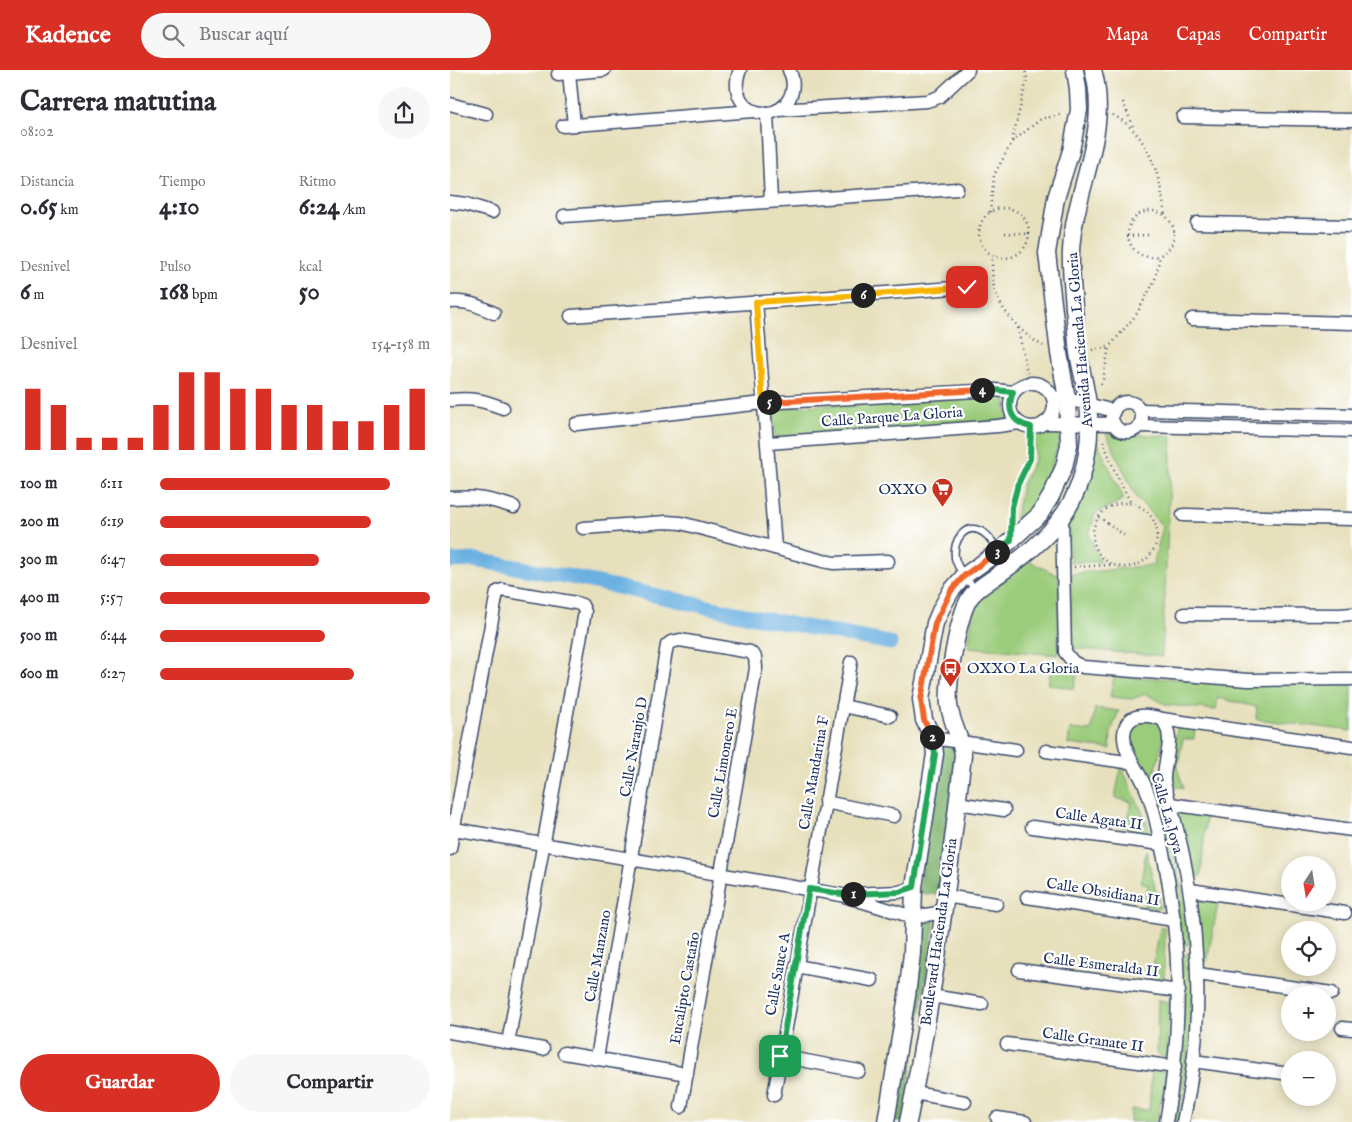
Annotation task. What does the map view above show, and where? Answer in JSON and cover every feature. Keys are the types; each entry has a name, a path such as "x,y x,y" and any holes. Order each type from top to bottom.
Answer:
{"street":[{"path":"604,70 564,73 568,125 753,111 928,101 939,97 968,70"},
{"path":"740,70 736,79 737,92 743,103 753,111"},
{"path":"773,111 787,103 792,93 793,82 789,70"},
{"name":"Boulevard Hacienda La Gloria","path":"886,1122 907,996 912,953 914,887 935,754 933,738 924,720 921,700 935,623 951,591 964,576 998,552 1040,514 1052,496 1064,467 1069,445 1069,423 1059,397 1059,353 1047,253 1056,198 1071,151 1079,110 1075,70"},
{"name":"Avenida Hacienda La Gloria","path":"961,741 949,704 956,638 963,611 972,595 1029,553 1062,519 1081,480 1088,451 1090,424 1078,352 1071,253 1076,209 1094,147 1096,130 1099,100 1092,70"},
{"path":"450,104 486,114"},
{"path":"771,201 773,111"},
{"path":"1183,117 1352,120"},
{"path":"564,216 957,188"},
{"path":"450,202 466,204 492,212"},
{"path":"1197,224 1352,226"},
{"path":"570,316 967,287"},
{"path":"450,302 474,303 494,314"},
{"path":"756,302 775,548"},
{"path":"1192,320 1352,324"},
{"path":"1029,383 1038,384 1059,397 1088,404 1114,417 1090,424 1044,423 1025,425 1013,417 1010,409 1010,400 1013,392 1020,386 1029,383"},
{"name":"Calle Parque La Gloria","path":"576,424 763,403 995,390 1013,392"},
{"path":"1044,423 1052,414 1059,397"},
{"path":"450,400 471,398 503,408"},
{"path":"1139,426 1142,418 1140,410 1132,403 1121,403 1114,417 1117,428 1126,431 1139,426 1352,431"},
{"path":"1140,410 1352,415"},
{"name":"Calle Parque La Gloria","path":"768,443 1025,425"},
{"path":"450,498 472,496 487,498 514,507"},
{"path":"1183,515 1352,519"},
{"path":"1062,519 1065,652 1073,662 1083,667 1231,679 1352,679"},
{"path":"583,528 666,522 682,523 834,563 888,561"},
{"path":"450,849 496,595 502,590 576,603 582,606 585,612 508,1043"},
{"path":"1184,614 1352,614"},
{"name":"Calle Limonero E","path":"671,642 680,640 750,652 754,657 756,668 721,874"},
{"name":"Calle Naranjo D","path":"631,859 667,645 671,642"},
{"name":"Calle Mandarina F","path":"809,889 851,662"},
{"path":"843,706 890,716"},
{"name":"Calle La Joya","path":"1166,1122 1175,1067 1178,991 1174,920 1161,844 1146,787 1125,746 1124,732 1129,723 1140,716 1150,715 1162,719 1169,730 1170,740 1164,766 1164,783 1183,852 1190,890 1196,949 1198,1016 1183,1122"},
{"path":"1162,719 1352,747"},
{"path":"933,738 1016,750"},
{"name":"Boulevard Hacienda La Gloria","path":"908,1122 931,996 944,904 963,755 961,741"},
{"path":"1046,751 1133,763"},
{"path":"825,802 894,816"},
{"path":"957,803 1004,810"},
{"path":"1170,804 1352,830"},
{"name":"Calle Agata II","path":"1032,827 1161,844"},
{"path":"454,829 842,894 899,892 914,887"},
{"name":"Calle Manzano","path":"597,1058 631,859"},
{"name":"Eucalipto Castaño","path":"681,1107 721,874"},
{"name":"Calle Sauce A","path":"774,1095 809,889"},
{"path":"1190,890 1345,913"},
{"path":"842,894 913,918 944,904 996,904"},
{"name":"Calle Obsidiana II","path":"1027,897 1174,920"},
{"path":"1177,951 1196,949"},
{"path":"796,966 872,980"},
{"name":"Calle Esmeralda II","path":"1020,970 1178,991"},
{"path":"1198,974 1283,986"},
{"path":"931,996 982,1004"},
{"path":"450,1032 543,1049"},
{"name":"Calle Granate II","path":"1007,1044 1175,1067"},
{"path":"564,1053 687,1074"},
{"path":"780,1056 859,1071"},
{"path":"1193,1061 1281,1073"},
{"path":"914,1093 965,1102"},
{"path":"997,1118 1025,1122"}],"lane":[{"path":"977,591 964,576 956,559 955,551 959,537 964,532 971,528 978,529 985,534 1007,569"}],"path":[{"path":"1012,142 1027,79 1025,70"},
{"path":"1123,102 1134,130"},
{"path":"999,209 1009,209 1017,213 1024,220 1028,228 1028,234 1025,247 1018,254 1010,258 1000,258 992,255 984,248 979,239 979,229 983,220 990,212 999,209"},
{"path":"1148,211 1157,212 1165,216 1174,229 1172,245 1167,252 1151,258 1135,252 1129,244 1127,236 1128,227 1133,219 1148,211"},
{"path":"1005,233 1028,234"},
{"path":"1127,236 1150,235"},
{"path":"1018,326 1029,383"},
{"path":"1088,404 1103,380 1109,347"},
{"path":"1090,424 1104,443 1131,503"},
{"path":"1011,540 1012,507 1018,484 1030,459 1025,425"},
{"path":"1131,503 1143,508 1153,518 1157,531 1156,544 1150,556 1139,564 1126,567 1113,565 1104,559 1097,550 1093,540 1093,529 1099,517 1106,509 1118,504 1131,503"},
{"path":"1099,517 1124,535"}],"green space":[{"path":"1006,395 1006,408 1010,420 775,437 772,408"},
{"path":"1063,429 1043,494 1014,526 1022,485 1035,459 1035,431"},
{"path":"1106,433 1172,436 1162,656 1069,648 1071,574 1153,565 1163,527 1136,497"},
{"path":"1095,437 1124,499 1095,514 1089,535 1100,562 1070,562 1068,519"},
{"path":"1029,561 1059,576 1058,655 968,647 974,602"},
{"path":"1052,664 1078,670 1074,689 1048,684"},
{"path":"1114,677 1352,684 1352,731 1256,719 1257,707 1218,698 1216,710 1167,705 1146,694 1132,699 1110,697"},
{"path":"1095,708 1119,711 1111,731 1110,749 1068,744 1070,729 1091,731"},
{"path":"1143,719 1158,722 1164,735 1155,772 1175,848 1191,944 1183,945 1169,849 1128,736 1132,724"},
{"path":"1178,725 1195,727 1194,739 1183,739 1177,768 1184,788 1172,786 1172,753"},
{"path":"939,745 957,746 938,895 919,893"},
{"path":"1121,766 1152,834 1118,826 1119,817 1128,818 1132,802 1115,798"},
{"path":"1174,809 1206,815 1201,876 1191,876"},
{"path":"1146,850 1160,909 1144,906 1148,885 1141,883"},
{"path":"1196,897 1219,899 1207,961 1201,961"},
{"path":"918,920 935,920 903,1122 890,1122"},
{"path":"1160,928 1165,928 1164,983 1150,981"},
{"path":"1193,953 1195,1004 1179,1122 1169,1122 1178,1088 1184,1003 1181,955"},
{"path":"1158,1000 1169,1002 1167,1058 1157,1054"},
{"path":"1152,1069 1168,1072 1156,1122 1130,1122 1131,1109 1149,1110"}],"waterway":[{"path":"450,561 476,560 576,578 754,617 890,643"}],"place":[{"name":"OXXO","path":"943,508"},
{"name":"OXXO La Gloria","path":"951,687"}],"route":[{"path":"780,1056 809,889 842,894 899,892 914,887 935,754 933,738 924,720 921,700 935,623 951,591 964,576 998,552 1011,540 1012,507 1018,484 1030,459 1031,427 1019,423 1013,417 1010,409 1010,400 1013,392 995,390 763,403 756,302 967,287"}]}
